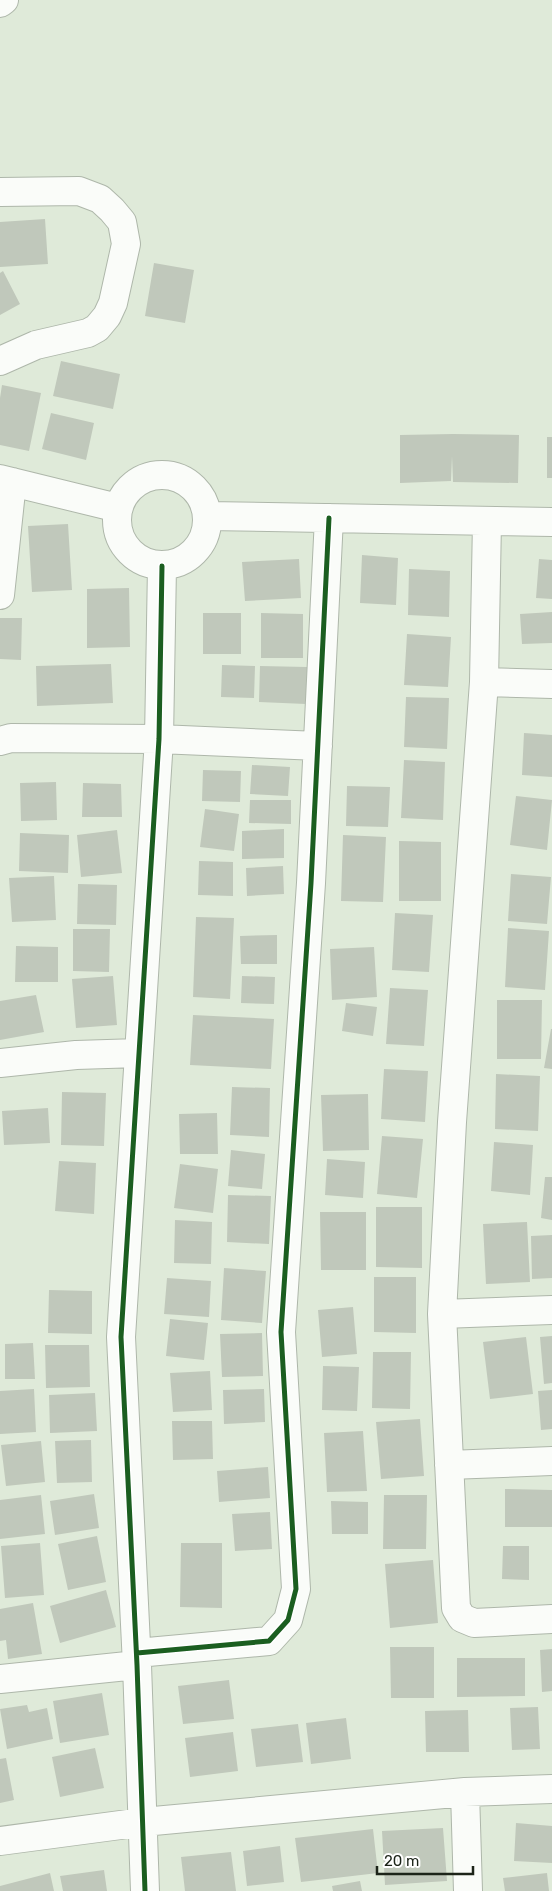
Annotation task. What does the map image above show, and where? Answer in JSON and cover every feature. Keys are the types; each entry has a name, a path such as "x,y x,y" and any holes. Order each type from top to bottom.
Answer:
{"street":[{"path":"0,3 4,0"},
{"path":"0,192 79,191 100,199 122,222 126,244 113,303 107,316 98,328 88,333 36,345 0,361"},
{"path":"166,475 181,479 194,488 203,501 207,516 206,531 200,545 190,556 177,563 162,566 148,564 135,558 125,548 119,535 116,521 118,508 124,494 136,482 150,476 166,475"},
{"path":"0,595 6,481 118,508"},
{"path":"207,516 552,522"},
{"path":"0,1679 269,1641 288,1620 296,1589 281,1332 310,893 329,518"},
{"path":"487,521 484,682 453,1112 442,1314 456,1608 462,1618 474,1623 552,1619"},
{"path":"145,1891 137,1659 121,1336 159,739 162,566"},
{"path":"484,682 552,684"},
{"path":"0,741 11,738 159,739 318,746"},
{"path":"0,1063 76,1055 139,1053"},
{"path":"442,1314 552,1310"},
{"path":"449,1465 552,1461"},
{"path":"0,1841 143,1822 465,1792 552,1789"},
{"path":"465,1792 468,1891"}],"building":[{"path":"45,219 48,264 0,267 0,222"},
{"path":"154,263 194,270 185,323 145,316"},
{"path":"3,271 20,304 0,315 0,273"},
{"path":"61,361 120,374 113,409 53,396"},
{"path":"2,385 41,393 29,451 0,445 0,398"},
{"path":"51,413 94,423 86,460 42,449"},
{"path":"400,435 519,435 518,483 453,482 452,456 451,481 400,483"},
{"path":"547,437 552,437 552,478 547,478"},
{"path":"68,524 72,590 32,592 28,526"},
{"path":"362,555 398,558 396,605 360,603"},
{"path":"299,559 301,598 245,601 242,562"},
{"path":"539,559 552,560 552,599 536,598"},
{"path":"409,569 450,571 449,617 408,615"},
{"path":"129,588 130,647 87,648 87,589"},
{"path":"552,612 552,643 522,644 520,614"},
{"path":"203,613 241,613 241,654 203,654"},
{"path":"261,613 303,614 303,658 261,658"},
{"path":"0,618 22,618 21,660 0,659"},
{"path":"407,634 451,637 448,687 404,685"},
{"path":"111,664 113,703 37,706 36,666"},
{"path":"222,665 255,666 254,698 221,697"},
{"path":"260,666 307,667 306,704 259,702"},
{"path":"406,697 449,698 447,749 404,747"},
{"path":"524,733 552,735 552,777 522,775"},
{"path":"404,760 445,762 443,820 401,818"},
{"path":"252,765 290,767 288,796 250,794"},
{"path":"203,770 241,771 240,802 202,801"},
{"path":"56,782 57,820 21,821 20,783"},
{"path":"83,783 121,784 122,817 82,817"},
{"path":"347,786 390,787 388,827 346,826"},
{"path":"516,796 552,800 547,850 510,845"},
{"path":"250,800 291,800 291,824 249,823"},
{"path":"205,809 239,814 234,851 200,847"},
{"path":"284,829 284,858 242,859 242,831"},
{"path":"117,830 122,873 81,877 77,835"},
{"path":"20,833 69,835 68,873 19,871"},
{"path":"343,835 386,837 383,902 341,901"},
{"path":"399,841 441,842 441,901 399,901"},
{"path":"199,861 233,862 233,896 198,895"},
{"path":"283,866 284,894 247,896 246,868"},
{"path":"511,874 551,877 547,924 508,921"},
{"path":"54,876 56,920 12,922 9,878"},
{"path":"78,884 117,885 116,925 77,924"},
{"path":"395,913 433,915 429,972 392,970"},
{"path":"196,917 234,918 230,999 193,997"},
{"path":"508,928 549,931 545,990 505,987"},
{"path":"73,929 110,929 109,972 73,971"},
{"path":"277,935 277,964 241,964 240,936"},
{"path":"16,946 58,947 58,982 15,982"},
{"path":"374,947 377,997 332,1000 330,949"},
{"path":"113,976 117,1025 76,1028 72,979"},
{"path":"242,976 275,977 274,1004 241,1003"},
{"path":"390,988 428,990 424,1046 386,1044"},
{"path":"36,995 44,1032 0,1040 0,1001"},
{"path":"497,1000 542,1000 541,1059 497,1059"},
{"path":"346,1003 377,1007 373,1036 342,1031"},
{"path":"193,1015 274,1019 271,1069 190,1065"},
{"path":"552,1029 552,1069 544,1068"},
{"path":"384,1069 428,1071 425,1122 381,1119"},
{"path":"496,1074 540,1076 538,1131 495,1129"},
{"path":"232,1087 270,1088 269,1137 230,1135"},
{"path":"62,1092 106,1093 104,1146 61,1145"},
{"path":"368,1094 369,1150 323,1151 321,1095"},
{"path":"48,1108 50,1143 4,1145 2,1111"},
{"path":"217,1113 218,1154 180,1154 179,1114"},
{"path":"382,1136 423,1139 417,1198 377,1194"},
{"path":"494,1142 533,1145 530,1195 491,1191"},
{"path":"231,1150 265,1154 262,1189 228,1186"},
{"path":"327,1159 365,1162 363,1198 325,1195"},
{"path":"59,1161 96,1163 94,1214 55,1211"},
{"path":"180,1164 218,1169 213,1213 174,1208"},
{"path":"545,1177 552,1177 552,1220 541,1218"},
{"path":"228,1195 271,1196 269,1244 227,1242"},
{"path":"376,1207 422,1207 422,1268 376,1267"},
{"path":"320,1212 366,1212 366,1270 321,1270"},
{"path":"175,1220 212,1222 211,1264 174,1263"},
{"path":"527,1222 530,1282 486,1284 483,1224"},
{"path":"552,1235 552,1278 532,1279 531,1236"},
{"path":"224,1268 266,1271 262,1323 221,1320"},
{"path":"374,1277 416,1277 416,1333 374,1332"},
{"path":"167,1278 211,1281 209,1317 164,1314"},
{"path":"49,1290 92,1291 92,1334 48,1333"},
{"path":"353,1307 357,1354 322,1357 318,1310"},
{"path":"170,1319 208,1323 204,1360 166,1356"},
{"path":"262,1333 263,1376 222,1377 220,1334"},
{"path":"552,1336 552,1383 544,1384 540,1337"},
{"path":"526,1337 533,1394 490,1399 483,1342"},
{"path":"33,1343 35,1379 5,1379 5,1344"},
{"path":"45,1345 89,1345 90,1387 46,1388"},
{"path":"373,1352 411,1352 410,1409 372,1408"},
{"path":"323,1366 359,1367 357,1411 322,1410"},
{"path":"210,1371 212,1410 173,1412 170,1373"},
{"path":"34,1389 36,1432 0,1434 0,1391"},
{"path":"264,1389 265,1422 224,1424 223,1390"},
{"path":"552,1390 552,1429 541,1430 538,1391"},
{"path":"95,1393 97,1431 50,1433 49,1395"},
{"path":"420,1419 424,1476 381,1479 376,1422"},
{"path":"172,1421 212,1421 213,1459 173,1460"},
{"path":"363,1431 367,1491 327,1492 324,1433"},
{"path":"91,1440 92,1482 57,1483 55,1441"},
{"path":"41,1441 45,1482 6,1486 1,1445"},
{"path":"268,1467 270,1498 219,1502 217,1471"},
{"path":"505,1489 552,1490 552,1527 505,1527"},
{"path":"94,1494 99,1528 55,1535 50,1501"},
{"path":"41,1495 45,1534 0,1539 0,1500"},
{"path":"384,1495 427,1495 426,1549 383,1549"},
{"path":"331,1501 368,1502 368,1534 332,1534"},
{"path":"270,1512 272,1549 235,1551 232,1514"},
{"path":"97,1536 106,1582 68,1590 58,1544"},
{"path":"40,1543 44,1595 5,1598 1,1546"},
{"path":"181,1543 222,1543 222,1608 180,1607"},
{"path":"503,1546 529,1546 529,1580 502,1579"},
{"path":"433,1560 438,1623 390,1628 385,1564"},
{"path":"106,1590 116,1627 60,1643 50,1606"},
{"path":"33,1603 42,1654 8,1659 6,1640 0,1641 0,1609"},
{"path":"390,1647 434,1647 434,1698 391,1698"},
{"path":"552,1649 552,1691 542,1692 540,1650"},
{"path":"457,1658 525,1658 525,1696 457,1697"},
{"path":"229,1680 234,1719 183,1724 178,1686"},
{"path":"102,1693 109,1735 60,1743 53,1701"},
{"path":"27,1705 29,1712 47,1708 53,1739 7,1749 0,1709"},
{"path":"538,1707 540,1749 512,1750 510,1708"},
{"path":"468,1710 469,1752 426,1752 425,1711"},
{"path":"346,1718 351,1759 311,1764 306,1723"},
{"path":"298,1724 303,1762 256,1767 251,1729"},
{"path":"233,1732 238,1771 190,1777 185,1738"},
{"path":"95,1748 104,1788 60,1797 52,1757"},
{"path":"6,1758 14,1800 0,1803 0,1759"},
{"path":"516,1823 552,1826 552,1863 514,1861"},
{"path":"443,1828 447,1881 385,1885 382,1831"},
{"path":"373,1829 378,1873 301,1882 295,1838"},
{"path":"280,1846 284,1882 247,1886 243,1851"},
{"path":"231,1852 236,1891 185,1891 181,1857"},
{"path":"104,1870 107,1891 63,1891 60,1876"},
{"path":"50,1873 54,1891 0,1891 0,1886"},
{"path":"547,1873 549,1891 505,1891 503,1878"},
{"path":"360,1881 362,1891 333,1891 332,1886"}],"cycle path":[{"path":"137,1653 269,1641 288,1620 296,1589 281,1332 311,883 329,518"},
{"path":"145,1891 137,1665 121,1337 159,739 162,566"}]}
